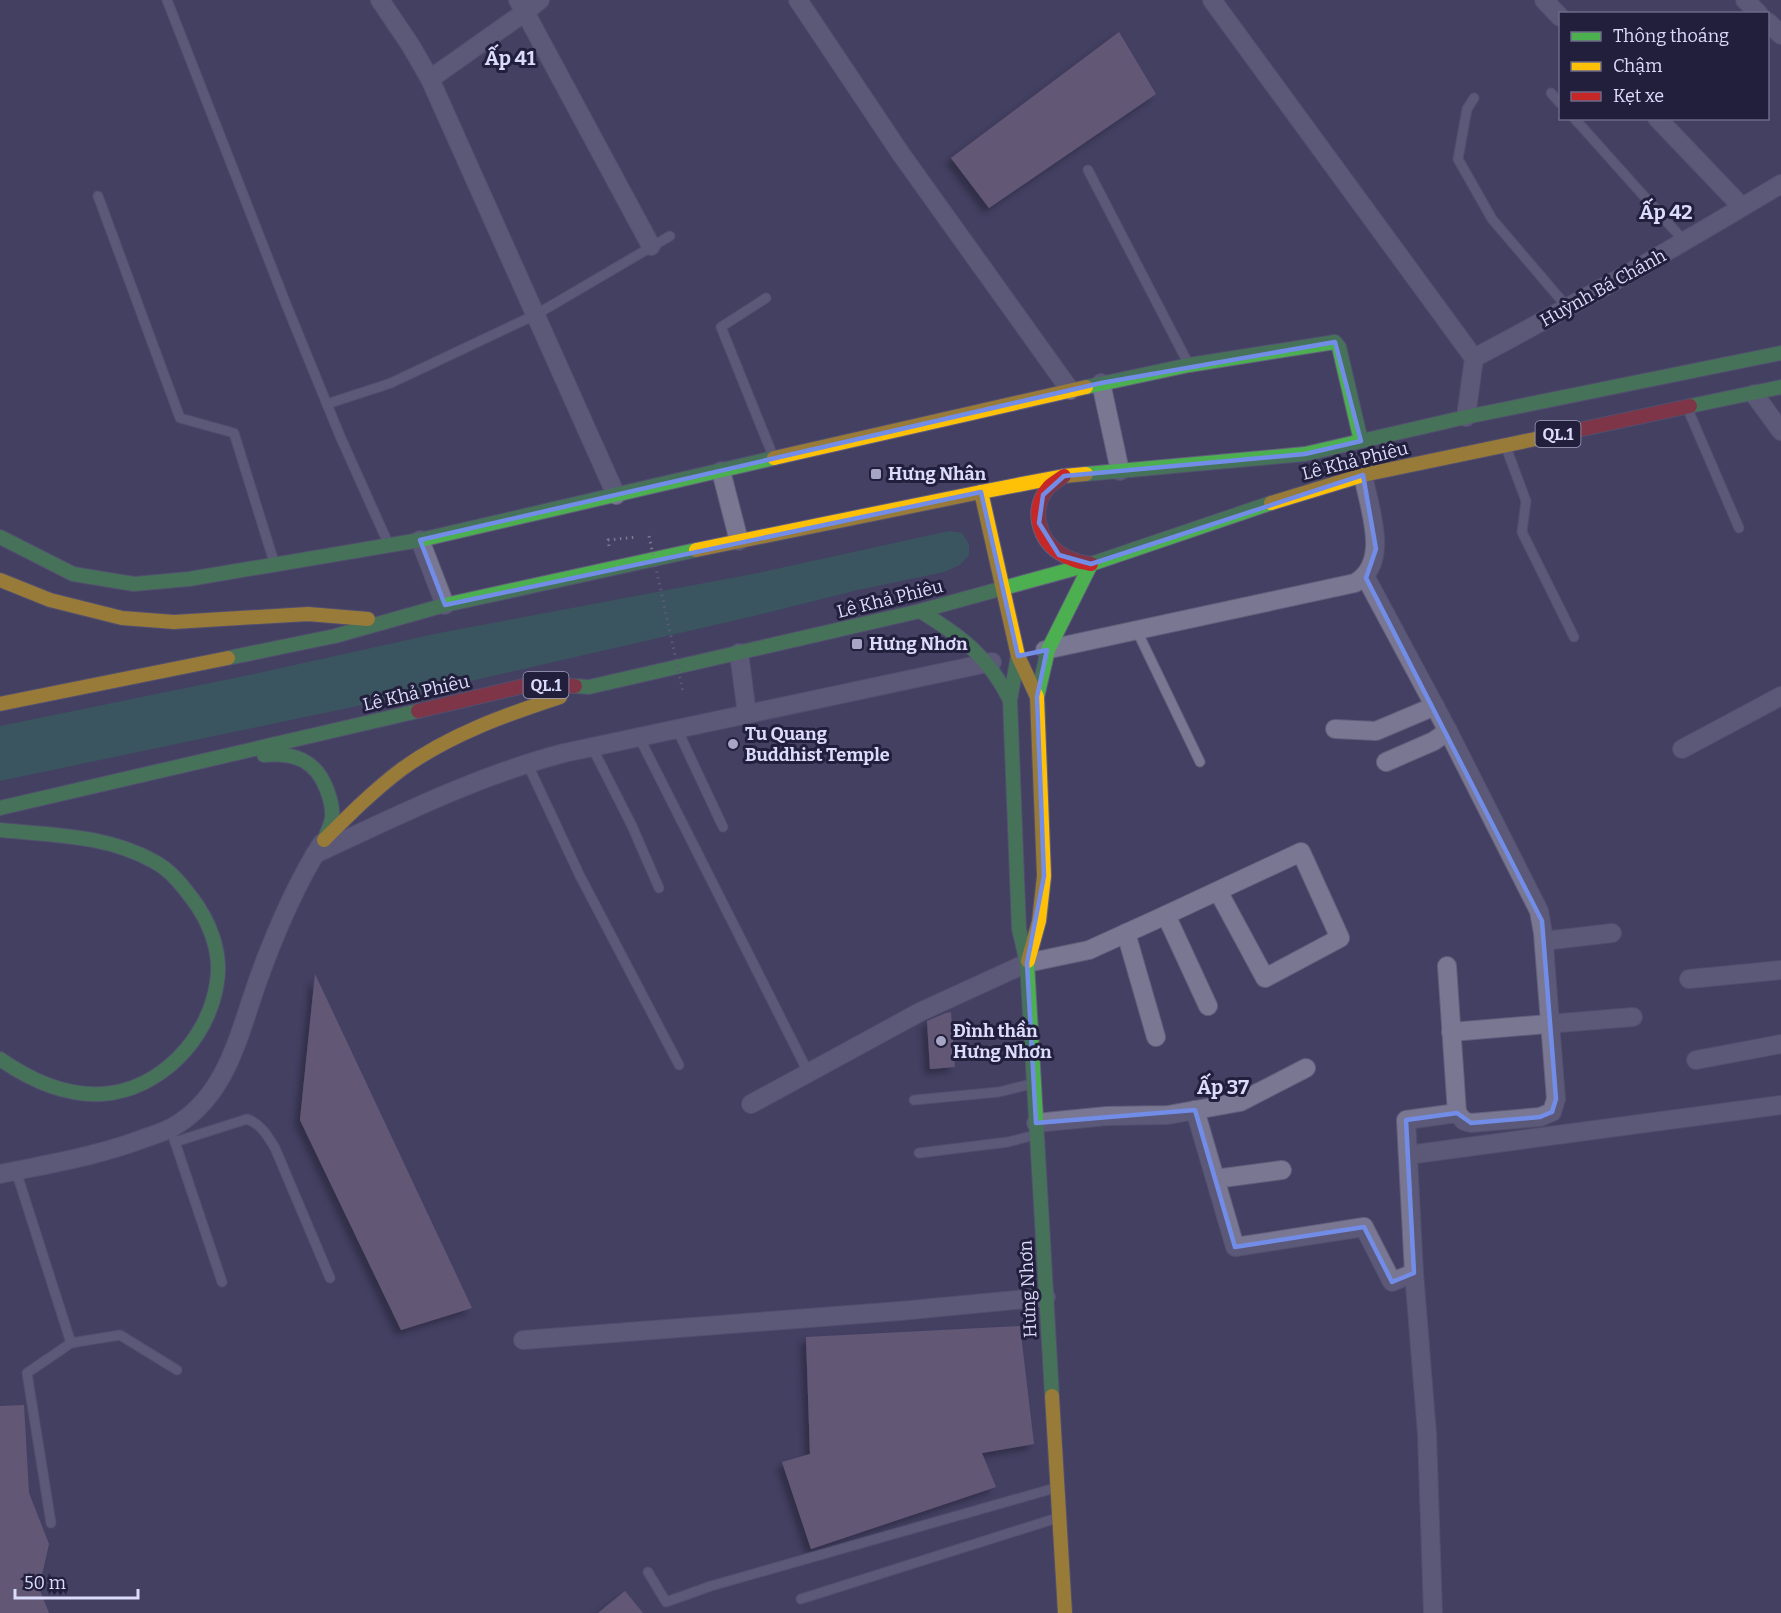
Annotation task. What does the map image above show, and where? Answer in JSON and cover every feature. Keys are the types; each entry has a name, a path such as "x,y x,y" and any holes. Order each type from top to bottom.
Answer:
{"main road":[{"path":"0,537 73,574 134,584 189,579 420,540 1070,390 1189,365 1335,342 1339,347 1360,441"},
{"name":"Lê Khả Phiêu","path":"0,705 335,636 445,605 739,541 981,492 1064,476 1305,454 1466,417 1781,353"},
{"name":"Lê Khả Phiêu","path":"0,808 532,684 589,687 920,611 1091,564 1312,489 1363,475 1781,387"},
{"path":"1037,697 1048,650 1091,564 1069,560 1059,555 1052,549 1042,532 1039,514 1043,495 1049,487 1064,476"},
{"name":"Hưng Nhơn","path":"981,492 1018,656 1037,697 1044,876 1039,921 1027,963"},
{"path":"0,579 50,600 122,618 174,622 308,614 387,621"},
{"path":"920,611 971,644 989,662 1010,699"},
{"name":"Hưng Nhơn","path":"1018,656 1010,699 1019,929 1027,963 1065,1613"},
{"path":"320,847 364,801 403,769 448,740 518,711 589,687"},
{"path":"211,759 277,753 293,755 310,762 323,777 330,795 332,817 320,847"},
{"path":"0,830 83,837 123,849 154,862 176,878 207,920 215,950 218,980 206,1018 197,1035 179,1058 155,1077 130,1088 103,1094 65,1092 16,1071 0,1059"}],"street":[{"path":"380,0 430,79 616,495"},
{"path":"430,79 522,6 540,0"},
{"path":"798,0 901,154 1070,390"},
{"path":"1212,0 1474,358 1466,417"},
{"path":"1544,0 1559,16"},
{"path":"1745,0 1757,12"},
{"path":"522,6 651,246"},
{"path":"1769,24 1781,35"},
{"path":"1659,120 1742,207"},
{"name":"Huỳnh Bá Chánh","path":"1474,358 1685,242 1781,184"},
{"path":"1101,384 1120,471"},
{"path":"1754,394 1781,431"},
{"path":"721,471 739,541"},
{"path":"8,1173 173,1135 216,1085 235,1050 257,983 285,912 320,847 460,788 527,763 592,747 1349,585 1365,576 1372,566 1376,549 1363,475"},
{"path":"420,540 445,605"},
{"path":"1365,576 1448,731 1539,911 1544,941 1557,1099 1552,1112 1540,1117 1471,1123 1464,1121 1457,1113 1447,966"},
{"path":"739,653 747,714"},
{"path":"1682,749 1781,696"},
{"path":"1335,729 1376,731 1435,706"},
{"path":"1386,762 1434,741 1448,731"},
{"path":"751,1104 920,1012 1027,963 1089,950 1301,852 1340,938 1265,978 1218,891"},
{"path":"1167,915 1209,1006"},
{"path":"1126,933 1156,1037"},
{"path":"1544,941 1612,933"},
{"path":"1689,979 1781,970"},
{"path":"1451,1032 1633,1017"},
{"path":"1696,1060 1781,1044"},
{"path":"1036,1128 1107,1116 1168,1115 1240,1102 1306,1068"},
{"path":"1408,1155 1781,1105"},
{"path":"1195,1110 1234,1247 1364,1227 1392,1282 1411,1274"},
{"path":"1433,1613 1427,1434 1411,1274 1406,1120 1457,1113"},
{"path":"1215,1179 1282,1170"},
{"path":"523,1340 900,1311 1046,1297"}],"lane":[{"path":"167,0 232,170 327,404 389,545"},
{"path":"1551,93 1559,103"},
{"path":"1474,98 1467,109 1458,159 1492,219 1568,308"},
{"path":"1576,120 1685,242"},
{"path":"1088,170 1189,365"},
{"path":"98,196 180,418 234,433 275,564"},
{"path":"327,404 391,383 537,314 670,236"},
{"path":"766,298 721,327 774,458"},
{"path":"1687,407 1739,528"},
{"path":"1505,445 1526,501 1522,532 1574,637"},
{"path":"1137,631 1200,762"},
{"path":"677,729 723,827"},
{"path":"639,737 808,1072"},
{"path":"592,747 632,826 659,888"},
{"path":"527,763 580,876 679,1065"},
{"path":"914,1100 999,1092 1034,1084"},
{"path":"222,1282 173,1135 247,1119 262,1128 275,1148 330,1278"},
{"path":"919,1153 1008,1142 1036,1128"},
{"path":"8,1173 71,1343"},
{"path":"51,1523 27,1373 71,1343 120,1335 177,1370"},
{"path":"648,1572 666,1602 711,1586 1058,1487"},
{"path":"801,1599 1060,1518"}],"path":[{"path":"649,536 683,692"}],"highlighted area":[{"path":"1335,342 1361,441 1305,454 1064,476 1043,495 1039,523 1059,555 1091,564 1363,475 1376,549 1366,578 1542,921 1556,1099 1552,1112 1540,1117 1471,1123 1457,1113 1406,1120 1414,1273 1392,1282 1364,1227 1235,1247 1195,1110 1036,1123 1027,963 1044,876 1037,697 1047,650 1018,656 981,492 445,605 420,540 1101,383"}],"shaded area":[{"path":"949,531 962,533 969,544 969,555 960,565 944,572 419,693 0,781 0,726 439,633 758,573"}],"building":[{"path":"1119,32 1156,94 989,208 951,158"},
{"path":"315,974 472,1308 401,1330 300,1120"},
{"name":"Đình thần Hưng Nhơn","path":"951,1012 955,1067 930,1069 927,1021"},
{"path":"1020,1326 1034,1444 982,1453 996,1487 811,1549 782,1462 810,1454 806,1337"},
{"path":"24,1405 29,1493 49,1544 39,1588 49,1613 0,1613 0,1406"},
{"path":"625,1591 643,1613 598,1613"}],"traffic: fast":[{"path":"1086,387 1189,365 1335,342 1339,347 1361,441"},
{"path":"1086,474 1305,454 1466,417 1781,353"},
{"path":"1690,406 1781,387"},
{"path":"0,537 73,574 134,584 189,579 420,540 774,458"},
{"path":"575,686 589,687 920,611 1091,564 1271,503"},
{"path":"228,658 335,636 445,605 696,550"},
{"path":"1037,697 1048,650 1091,564"},
{"path":"920,611 972,648 992,671 1010,700"},
{"path":"1018,656 1010,700 1019,929 1027,963 1052,1396"},
{"path":"0,808 418,711"},
{"path":"264,755 294,757 303,760 317,771 327,790 332,811 331,823 324,840"},
{"path":"0,830 99,841 137,853 160,865 179,882 197,906 213,937 218,959 217,982 204,1023 178,1058 162,1072 143,1083 102,1094 74,1092 35,1080 0,1059"}],"traffic: slow":[{"path":"774,458 1086,387"},
{"path":"1271,503 1363,475 1550,436"},
{"path":"696,550 981,492 1086,474"},
{"path":"981,492 1018,656 1037,697 1044,876 1039,921 1028,961"},
{"path":"0,580 50,600 122,618 174,622 308,614 368,619"},
{"path":"0,704 228,658"},
{"path":"324,840 382,785 420,757 478,727 560,697"},
{"path":"1052,1396 1065,1613"}],"traffic: jam":[{"path":"1550,436 1690,406"},
{"path":"1064,476 1049,487 1043,495 1038,513 1039,523 1046,540 1052,547 1071,559 1091,564"},
{"path":"418,711 532,684 575,686"}],"place":[{"name":"Hưng Nhân","path":"876,474"},
{"name":"Hưng Nhơn","path":"857,644"},
{"name":"Tu Quang Buddhist Temple","path":"733,744"},
{"name":"Đình thần Hưng Nhơn","path":"941,1041"}],"district":[{"name":"Ấp 41","path":"510,58"},
{"name":"Ấp 42","path":"1666,212"},
{"name":"Ấp 37","path":"1223,1087"}]}
